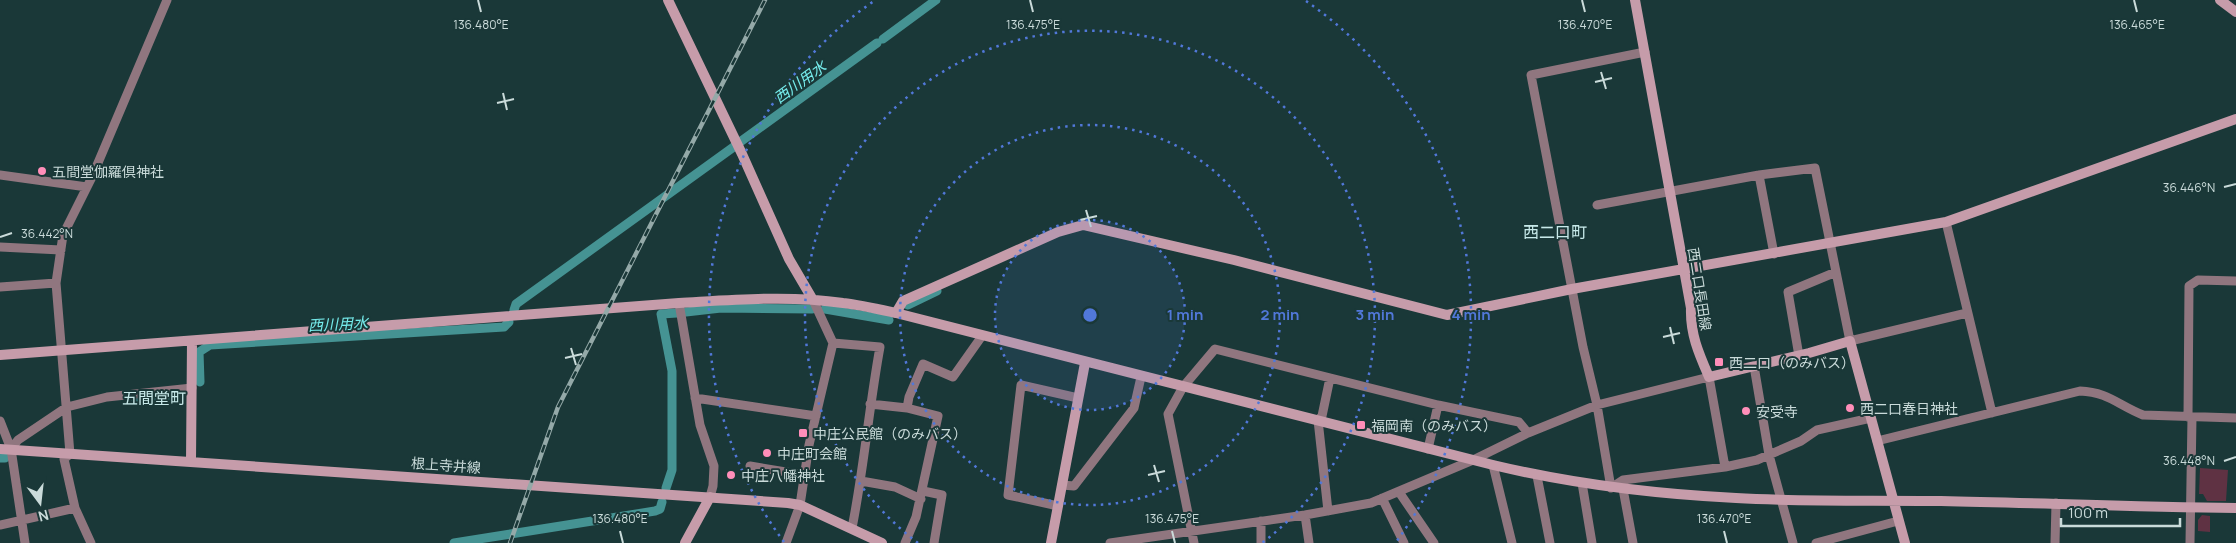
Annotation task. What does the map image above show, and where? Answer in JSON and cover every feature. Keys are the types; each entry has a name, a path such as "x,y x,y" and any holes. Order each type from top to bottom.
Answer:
{"street":[{"path":"91,543 75,508 64,459 70,454 56,283 63,235 87,187 167,0"},
{"path":"668,0 742,154 789,259 813,300 833,343 816,416 800,505 786,543"},
{"name":"西二口長田線","path":"1635,0 1691,308 1690,327 1709,378"},
{"path":"2220,0 2236,12"},
{"path":"1611,488 1597,405 1583,347 1531,75 1645,52"},
{"path":"896,313 903,301 1058,232 1082,225 1234,260 1447,315 1572,289 1946,222 2236,119"},
{"path":"1597,205 1759,175 1816,168 1850,340 1905,543"},
{"path":"0,175 87,187"},
{"path":"1759,175 1774,254"},
{"path":"1946,222 1992,413"},
{"path":"0,247 61,250"},
{"path":"1799,356 1788,292 1836,272"},
{"path":"2190,543 2189,286 2198,280 2236,281"},
{"path":"0,287 56,283"},
{"path":"0,354 679,303 753,299 813,300 843,303 896,313 1084,363 1428,449 1538,476 1582,484 1622,489 1782,500 1894,500 2236,508"},
{"path":"679,303 700,425 714,466 713,486 710,497 684,543"},
{"path":"1110,543 1358,506 1399,492 1473,460 1528,433 1597,405 1799,356 1850,340 1967,313"},
{"path":"907,408 909,397 923,364 953,376 982,336"},
{"path":"191,461 192,341"},
{"path":"833,343 880,347 870,404 861,481 852,528"},
{"path":"1194,543 1168,414 1183,387 1215,349 1438,405 1519,422 1528,433"},
{"path":"1051,543 1084,363"},
{"path":"1754,366 1769,455 1793,543"},
{"path":"1062,486 1074,486 1134,408 1141,376"},
{"path":"1328,511 1318,420 1322,416 1330,378"},
{"path":"1709,378 1725,467"},
{"path":"1058,506 1008,495 1021,385 1078,398"},
{"path":"5,449 67,407 107,397 192,388"},
{"path":"1877,441 2080,391 2107,395 2130,410 2143,415 2236,418"},
{"path":"695,398 816,416"},
{"path":"870,404 907,408 938,416 922,495 916,517 905,543"},
{"path":"1428,449 1438,405"},
{"path":"1611,488 1623,480 1725,467 1757,460 1801,441 1817,430 1871,418"},
{"path":"0,421 24,543"},
{"name":"根上寺井線","path":"5,449 710,497 800,505 882,543"},
{"path":"1493,465 1512,543"},
{"path":"750,466 804,475"},
{"path":"1538,476 1550,543"},
{"path":"861,481 895,487 922,495 942,494 934,543"},
{"path":"1582,484 1592,543"},
{"path":"1622,489 1633,543"},
{"path":"1399,492 1434,543"},
{"path":"1382,498 1404,543"},
{"path":"2055,543 2056,503"},
{"path":"0,525 75,508"},
{"path":"1305,515 1309,543"},
{"path":"1261,543 1262,521"},
{"path":"1816,543 1898,521"}],"shaded area":[{"path":"2200,468 2228,470 2226,501 2207,501 2203,494 2199,494"},
{"path":"2202,515 2210,516 2210,532 2198,531 2198,520"}],"waterway":[{"name":"西川用水","path":"883,39 936,0"},
{"name":"西川用水","path":"740,142 877,43"},
{"name":"西川用水","path":"514,310 516,304 735,146"},
{"path":"908,305 937,291"},
{"path":"686,312 721,308 812,309"},
{"path":"825,309 889,320"},
{"path":"666,488 672,470 672,371 661,314 677,313"},
{"name":"西川用水","path":"200,382 199,352 210,345 504,327 509,322"},
{"name":"西川用水","path":"135,398 181,394"},
{"name":"西川用水","path":"0,458 5,458"},
{"path":"454,543 655,511 660,509 662,502"}],"railway":[{"path":"510,543 558,407 765,0"}],"place":[{"name":"五間堂伽羅倶神社","path":"42,171"},
{"name":"西二口（のみバス）","path":"1719,362"},
{"name":"西二口春日神社","path":"1850,408"},
{"name":"安受寺","path":"1746,411"},
{"name":"福岡南（のみバス）","path":"1361,425"},
{"name":"中庄公民館（のみバス）","path":"803,433"},
{"name":"中庄町会館","path":"767,453"},
{"name":"中庄八幡神社","path":"731,475"}],"district":[{"name":"西二口町","path":"1555,232"},
{"name":"五間堂町","path":"154,398"}]}
